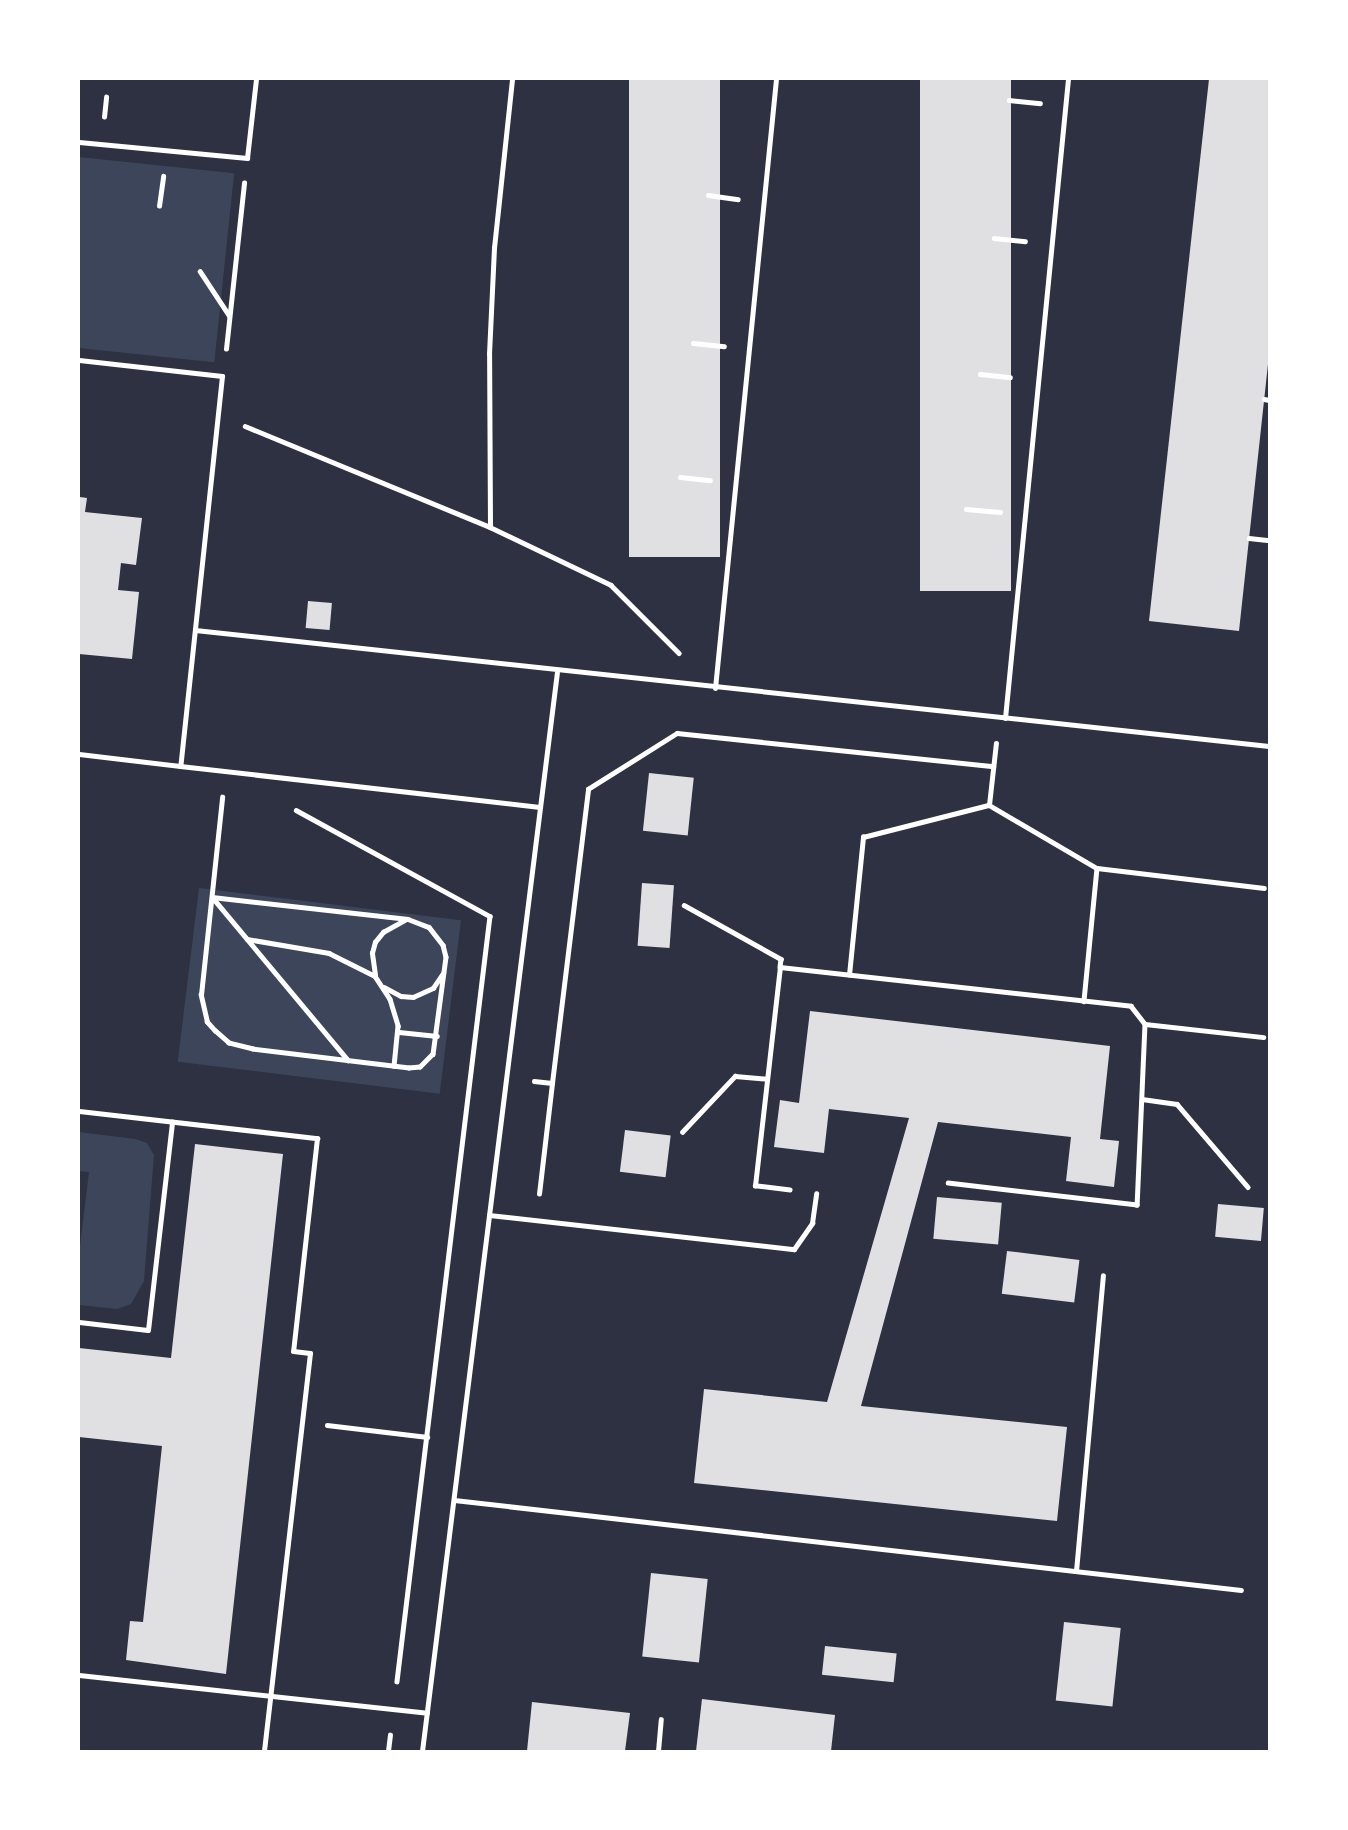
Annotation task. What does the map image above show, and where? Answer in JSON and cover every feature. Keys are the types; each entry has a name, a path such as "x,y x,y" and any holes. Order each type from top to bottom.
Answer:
{"lane":[{"path":"79,142 247,158 256,79"},
{"path":"715,688 776,79"},
{"path":"1002,718 1068,79"},
{"path":"79,360 222,376 180,766"},
{"path":"195,631 557,672 1269,746"},
{"path":"422,1751 557,672"},
{"path":"79,754 540,807"},
{"path":"79,1111 317,1138 293,1351 310,1353 264,1751"},
{"path":"79,1322 148,1330 172,1121"},
{"path":"489,1215 794,1249 812,1223 816,1193"},
{"path":"1076,1571 1103,1275"},
{"path":"454,1500 1241,1590"},
{"path":"79,1675 427,1713"},
{"path":"658,1751 661,1719"}],"path":[{"path":"490,527 489,354 494,248 512,79"},
{"path":"104,121 106,97"},
{"path":"222,376 247,158"},
{"path":"200,271 229,316"},
{"path":"218,416 490,527 611,585 715,688"},
{"path":"1250,538 1269,540"},
{"path":"989,805 1002,718"},
{"path":"536,1220 588,789 677,733 993,766"},
{"path":"212,897 408,919 429,927 437,935 446,957 433,1054 420,1068 239,1046 221,1039 207,1022 201,995 225,771"},
{"path":"285,804 490,916 388,1751"},
{"path":"849,975 863,837 989,805 1097,868 1264,888"},
{"path":"1084,1001 1097,868"},
{"path":"212,897 349,1061"},
{"path":"684,905 780,959 755,1186 816,1193"},
{"path":"394,1066 399,1032 395,1012 375,976 372,953 383,932 408,919"},
{"path":"247,939 329,953 375,976"},
{"path":"780,967 1131,1006 1145,1024 1137,1205 948,1182"},
{"path":"381,985 401,996 412,997 433,988 445,969"},
{"path":"1145,1024 1263,1037"},
{"path":"399,1032 437,1036"},
{"path":"471,1073 552,1083"},
{"path":"682,1132 735,1076 767,1079"},
{"path":"1142,1099 1177,1104 1248,1187"},
{"path":"302,1423 428,1437"}],"shaded area":[{"path":"79,157 234,173 214,362 79,348"},
{"path":"199,888 461,920 440,1094 178,1062"},
{"path":"79,1132 135,1139 147,1143 154,1155 144,1281 131,1304 117,1309 79,1305 79,1254 89,1172 79,1171"}],"building":[{"path":"629,79 720,79 720,557 629,557"},
{"path":"920,79 1011,79 1011,591 920,591"},
{"path":"1209,79 1269,79 1269,355 1239,631 1149,621"},
{"path":"80,497 87,498 85,512 142,518 136,565 121,563 118,590 139,592 132,659 79,654"},
{"path":"308,601 332,603 330,630 306,628"},
{"path":"649,773 694,778 688,835 643,831"},
{"path":"642,883 674,885 670,948 638,946"},
{"path":"810,1011 1110,1046 1100,1139 1119,1141 1114,1187 1066,1181 1071,1137 938,1122 861,1406 1067,1427 1057,1521 694,1483 704,1389 827,1402 909,1118 829,1109 824,1153 774,1147 780,1100 799,1103"},
{"path":"625,1130 671,1136 666,1177 620,1172"},
{"path":"195,1144 283,1154 226,1674 126,1660 130,1621 143,1622 162,1446 79,1437 79,1348 171,1358"},
{"path":"937,1197 1002,1203 998,1245 933,1239"},
{"path":"1218,1204 1264,1208 1261,1241 1215,1237"},
{"path":"1007,1251 1079,1260 1074,1303 1002,1294"},
{"path":"651,1573 708,1579 699,1662 642,1657"},
{"path":"1064,1622 1121,1628 1112,1707 1056,1701"},
{"path":"825,1646 897,1654 894,1682 822,1675"},
{"path":"702,1699 835,1715 831,1751 696,1751"},
{"path":"532,1702 630,1713 625,1751 527,1751"}]}
